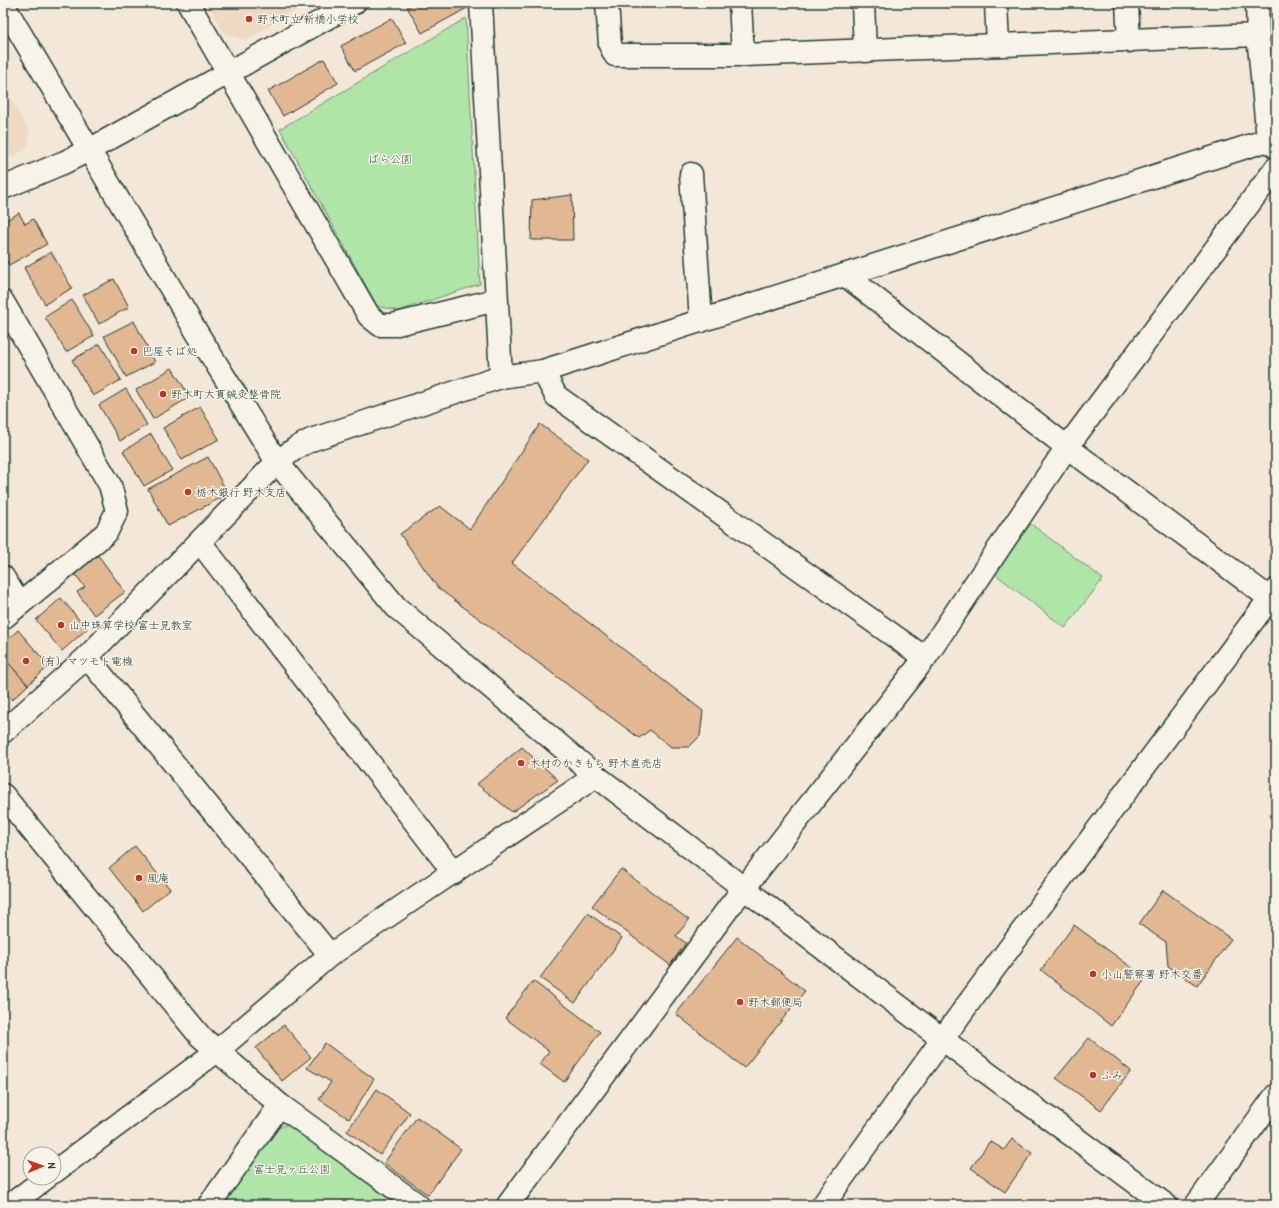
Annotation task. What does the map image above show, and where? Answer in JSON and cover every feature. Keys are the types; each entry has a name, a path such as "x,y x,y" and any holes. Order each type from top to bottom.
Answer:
{"street":[{"path":"188,3 369,316 380,325 393,325 496,300"},
{"path":"3,188 89,150 354,3"},
{"path":"481,3 501,377"},
{"path":"607,3 610,44 615,55 743,55 998,45 1129,42 1258,35"},
{"path":"740,3 743,55"},
{"path":"863,3 865,51"},
{"path":"996,3 998,45"},
{"path":"1127,3 1129,42"},
{"path":"3,732 87,657 277,462 296,448 311,440 501,377 543,370 845,275 1272,144 1258,35 1257,3"},
{"path":"3,4 9,30 89,150 196,331 277,462 396,607 596,776 943,1039 1166,1205"},
{"path":"508,1205 745,889 925,658 1067,447 1276,168"},
{"path":"691,174 701,321"},
{"path":"823,1205 974,994 1274,597 1067,447 845,275"},
{"path":"3,302 110,485 117,511 106,533 19,603 3,618"},
{"path":"543,370 556,396 925,658"},
{"path":"200,542 454,873"},
{"path":"3,577 19,603"},
{"path":"87,657 330,955"},
{"path":"62,1166 217,1051 330,955 596,776"},
{"path":"3,795 200,1036 280,1105 418,1205"},
{"path":"1196,1205 1276,1095"},
{"path":"209,1205 280,1105"},
{"path":"10,1205 35,1186"}],"shaded area":[{"name":"野木町立 新橋小学校","path":"207,3 308,3 245,40 225,34"},
{"path":"3,86 29,131 27,149 3,160"}],"green space":[{"name":"ばら公園","path":"466,18 480,284 398,311 377,306 280,129"},
{"path":"1031,524 1103,579 1065,628 994,573"},
{"name":"富士見ヶ丘公園","path":"290,1123 402,1205 221,1205 278,1128"}],"building":[{"path":"415,3 464,3 467,8 422,33 407,7"},
{"path":"392,18 406,43 355,71 341,46"},
{"path":"324,59 338,83 283,116 268,91"},
{"path":"572,195 573,240 531,240 532,200"},
{"path":"19,213 25,224 33,219 47,244 9,265 3,255 3,222"},
{"path":"51,252 72,288 45,304 24,268"},
{"path":"114,279 129,307 99,324 83,295"},
{"path":"72,300 94,336 66,352 45,317"},
{"path":"134,321 155,362 126,377 104,336"},
{"path":"100,344 121,380 93,396 72,360"},
{"name":"野木町大貫鍼灸整骨院","path":"172,368 190,397 153,419 136,390"},
{"path":"126,389 147,425 120,441 99,405"},
{"path":"200,407 219,439 182,460 163,428"},
{"path":"540,424 588,459 512,563 703,711 700,736 689,747 671,747 650,730 639,738 438,588 400,534 440,506 470,529"},
{"path":"151,434 172,470 144,486 123,451"},
{"name":"栃木銀行 野木支店","path":"208,457 228,494 168,526 148,489"},
{"path":"98,555 125,592 94,615 77,592 85,587 74,573"},
{"name":"山中珠算学校 富士見教室","path":"61,598 87,629 62,651 36,620"},
{"name":"（有）マツモト電機","path":"18,630 49,666 28,685 3,657 3,644"},
{"path":"3,657 28,685 12,700 3,690"},
{"name":"木村のかきもち 野木直売店","path":"522,747 558,780 512,812 477,784"},
{"name":"風庵","path":"135,846 170,889 143,911 109,868"},
{"path":"621,869 689,920 676,936 686,943 670,965 592,906"},
{"path":"1163,890 1231,939 1197,986 1168,966 1166,942 1139,924"},
{"path":"588,913 622,938 575,1003 540,978"},
{"name":"小山警察署 野木交番","path":"1074,925 1146,978 1111,1026 1041,970"},
{"name":"野木郵便局","path":"737,937 805,991 744,1068 676,1014"},
{"path":"533,981 600,1032 564,1082 540,1064 549,1051 505,1018"},
{"path":"284,1025 311,1057 282,1081 256,1048"},
{"name":"ふみ","path":"1089,1038 1131,1071 1101,1110 1056,1078"},
{"path":"325,1043 374,1079 349,1119 319,1099 331,1082 307,1068"},
{"path":"377,1089 410,1113 380,1155 347,1131"},
{"path":"417,1117 461,1149 428,1195 384,1163"},
{"path":"1012,1139 1032,1153 1005,1192 971,1168 990,1141 1004,1150"}],"place":[{"name":"野木町立 新橋小学校","path":"249,19"},
{"name":"巴屋そば処","path":"134,351"},
{"name":"野木町大貫鍼灸整骨院","path":"163,394"},
{"name":"栃木銀行 野木支店","path":"188,492"},
{"name":"山中珠算学校 富士見教室","path":"61,625"},
{"name":"（有）マツモト電機","path":"26,661"},
{"name":"木村のかきもち 野木直売店","path":"521,763"},
{"name":"風庵","path":"139,878"},
{"name":"小山警察署 野木交番","path":"1093,974"},
{"name":"野木郵便局","path":"740,1002"},
{"name":"ふみ","path":"1093,1075"}]}
